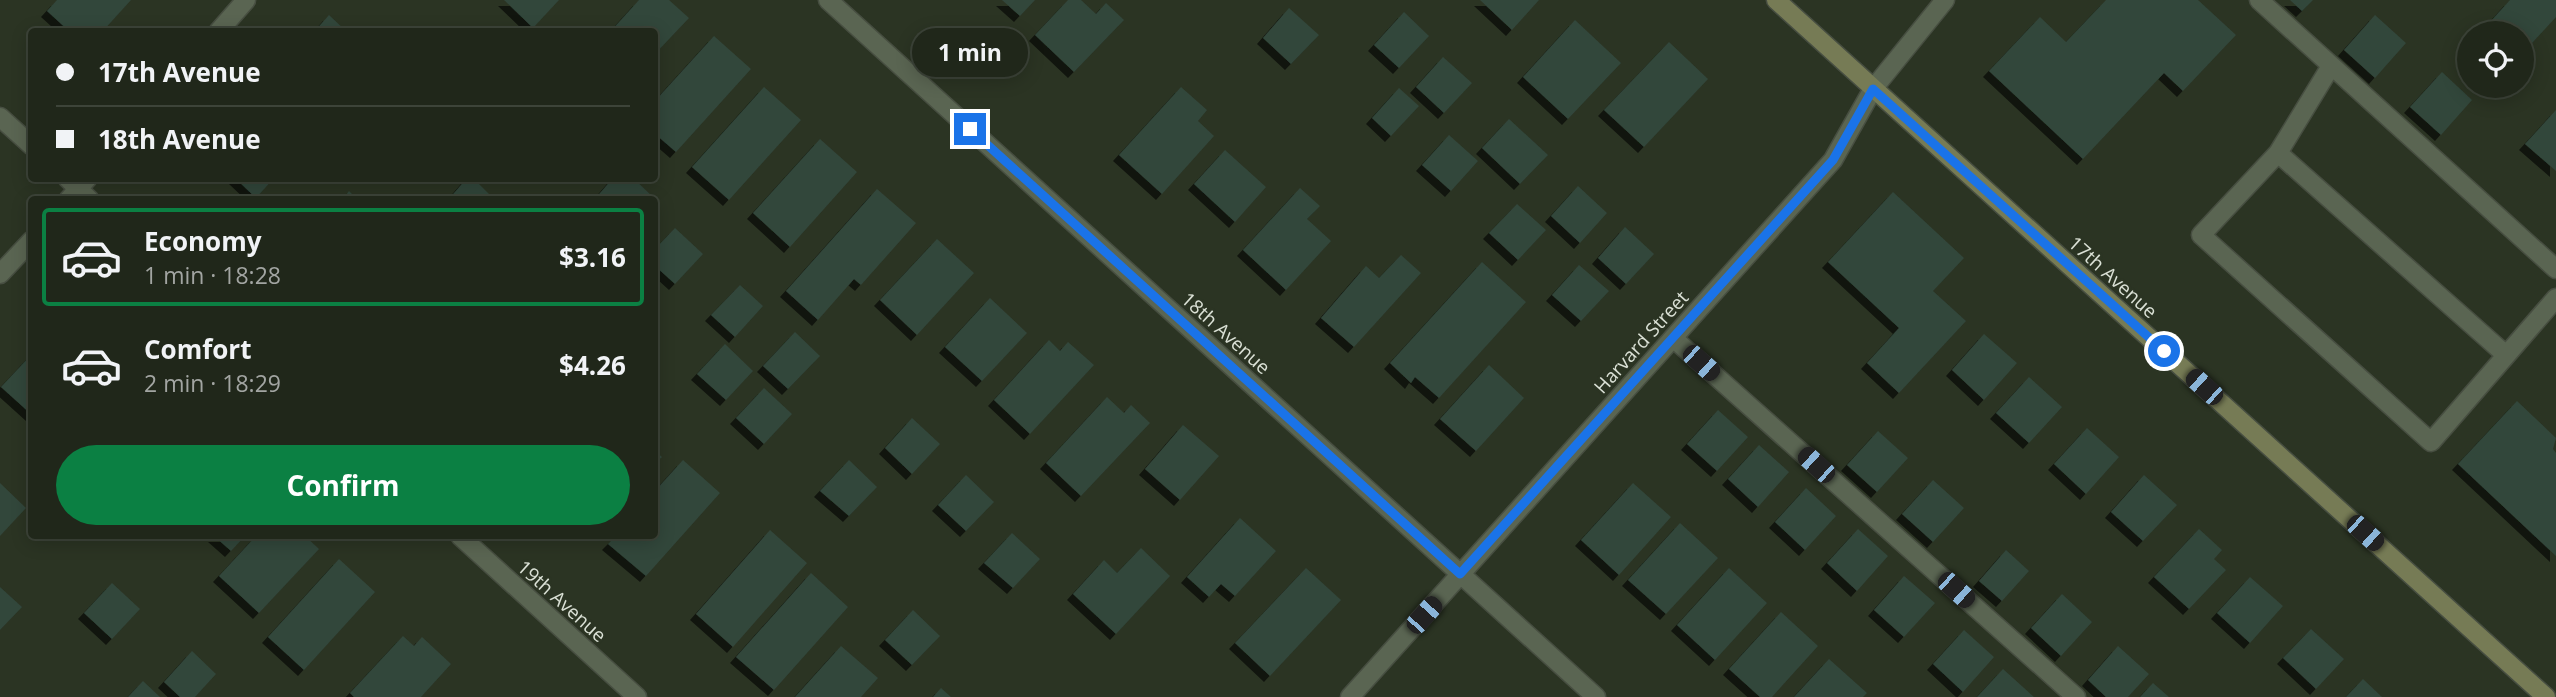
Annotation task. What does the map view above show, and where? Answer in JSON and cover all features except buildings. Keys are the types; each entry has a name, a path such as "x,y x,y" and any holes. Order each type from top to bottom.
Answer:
{"street":[{"path":"222,28 246,0"},
{"name":"18th Avenue","path":"828,0 1597,697"},
{"name":"17th Avenue","path":"1776,0 2546,697"},
{"name":"Harvard Street","path":"1350,697 1833,160 1873,89 1945,0"},
{"path":"2259,0 2556,270"},
{"path":"2331,65 2278,153 2201,235 2431,442 2556,298"},
{"path":"0,117 28,142"},
{"path":"2278,153 2506,355"},
{"path":"0,274 28,244"},
{"path":"1673,338 2077,697"},
{"name":"19th Avenue","path":"463,539 637,697"}],"route":[{"path":"970,129 1460,574 1833,160 1873,89 2164,351"}]}
